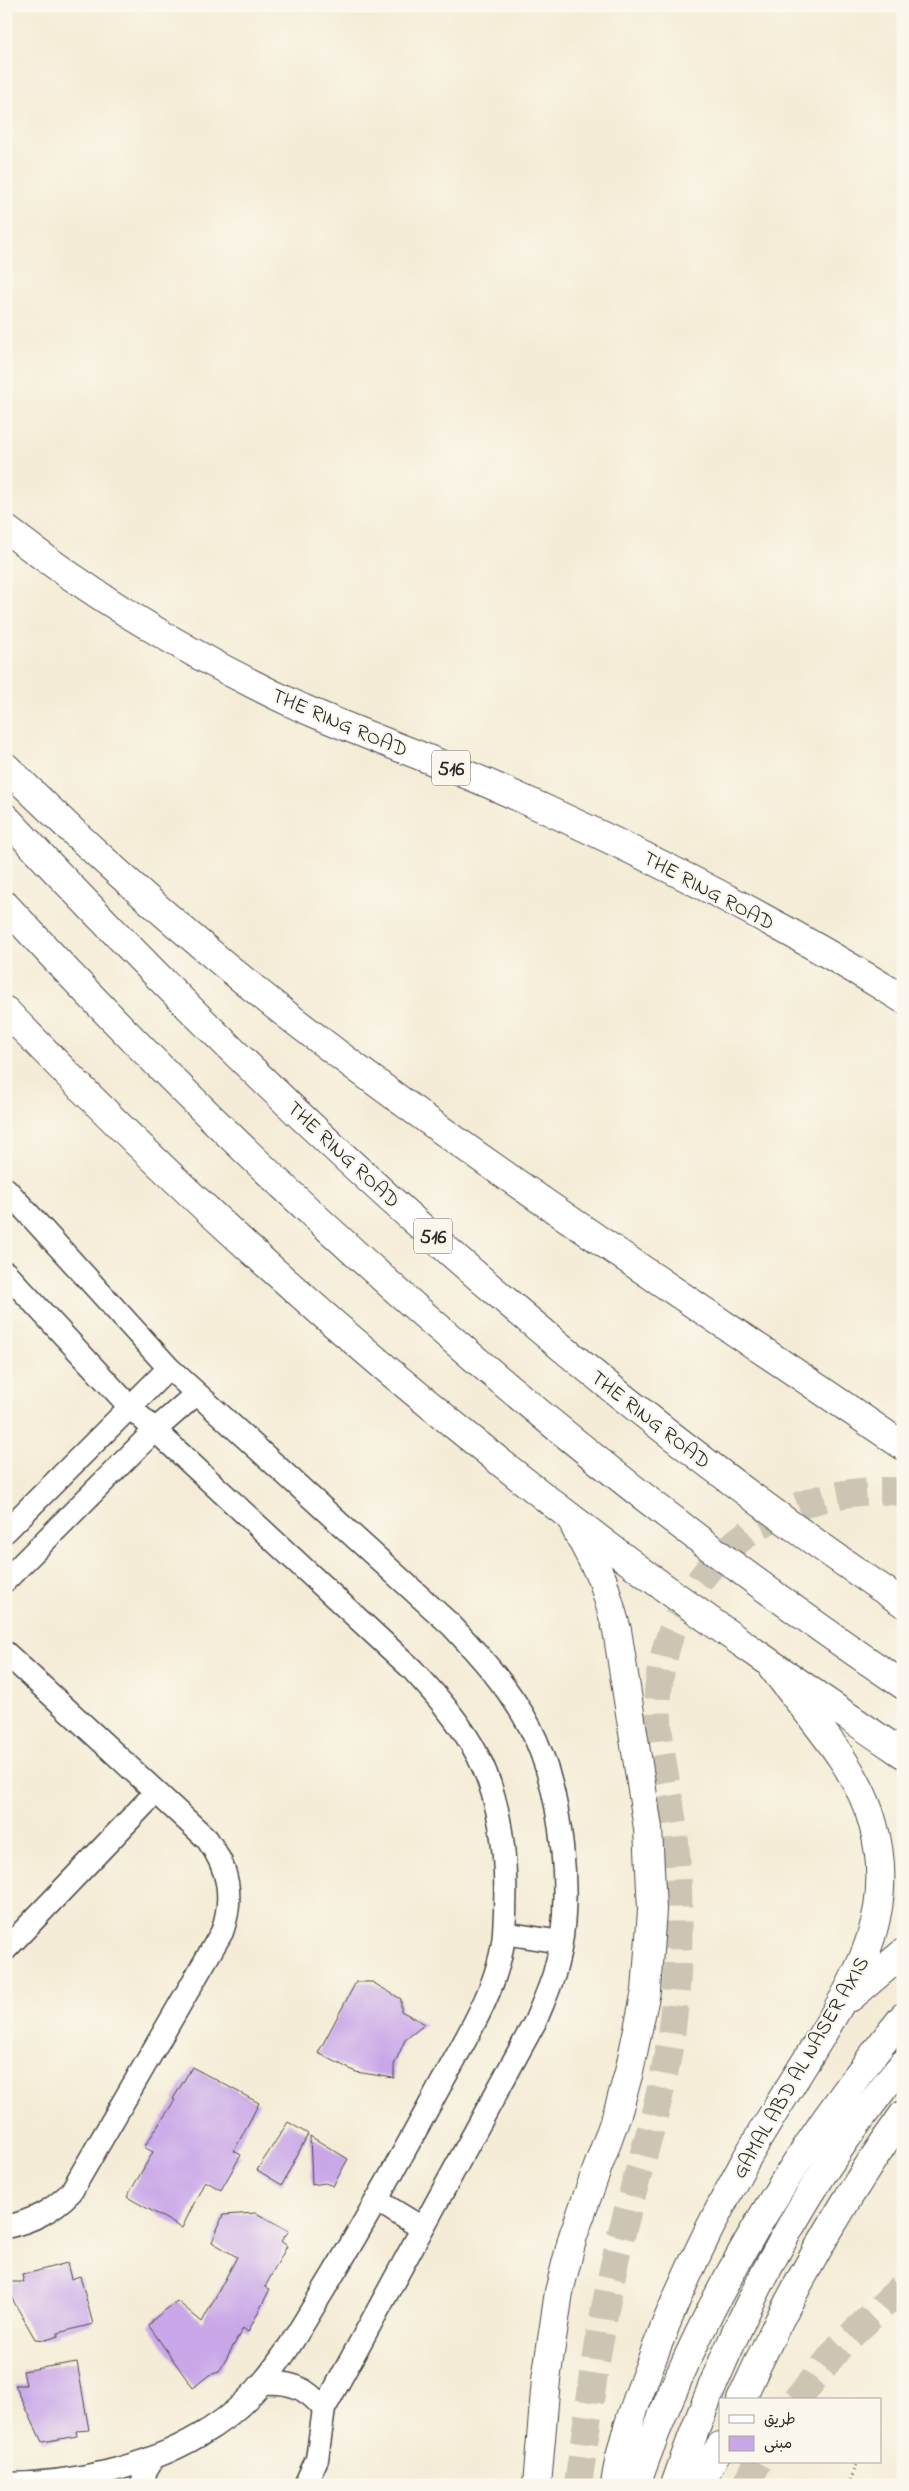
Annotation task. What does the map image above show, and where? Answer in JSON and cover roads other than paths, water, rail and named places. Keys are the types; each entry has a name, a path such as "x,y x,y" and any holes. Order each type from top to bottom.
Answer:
{"main road":[{"name":"THE RING ROAD","path":"6,529 96,594 207,660 304,708 492,786 624,846 752,911 903,999"},
{"path":"6,767 101,858 157,908 331,1049 527,1189 903,1446"},
{"name":"THE RING ROAD","path":"6,818 105,923 270,1086 505,1300 586,1368 714,1469 806,1537 903,1603"},
{"path":"6,906 92,998 227,1133 438,1326 659,1507 812,1622 903,1685"},
{"path":"6,1011 122,1129 278,1274 439,1413 566,1514 768,1662 903,1754"},
{"path":"537,2485 547,2372 559,2292 573,2236 630,2072 646,1992 652,1910 648,1828 617,1630 611,1605 593,1558 566,1514"},
{"name":"GAMAL ABD AL NASER AXIS","path":"615,2485 622,2449 637,2400 655,2351 696,2254 749,2154 859,1972 874,1934 881,1890 878,1844 873,1822 855,1780 768,1662"},
{"path":"839,2007 903,1953"},
{"path":"636,2485 686,2363 744,2248 802,2153 867,2061 903,2017"},
{"path":"675,2485 712,2384 763,2276 823,2174 903,2064"},
{"path":"743,2398 775,2329 823,2238 903,2115"},
{"path":"699,2485 719,2448"}],"street":[{"path":"6,1189 169,1368 451,1625 485,1662 530,1726 546,1766 556,1807 562,1849 564,1896 560,1942 554,1974 536,2020 324,2409 317,2459 320,2485"},
{"path":"6,1273 130,1407 412,1669 445,1706 478,1756 491,1788 499,1822 504,1858 504,1933 500,1958 478,2014 378,2201 284,2353 262,2383 230,2414 201,2435 153,2458 107,2472 68,2479 6,2484"},
{"path":"6,1531 169,1368"},
{"path":"6,1580 155,1430 196,1394"},
{"path":"6,1653 155,1793 208,1839 221,1860 228,1884 229,1900 222,1932 71,2192 58,2205 42,2216 6,2226"},
{"path":"6,1950 155,1793"},
{"path":"504,1933 560,1942"},
{"path":"378,2201 422,2228"},
{"path":"262,2383 280,2382 297,2385 312,2395 324,2409"},
{"path":"142,2485 146,2470 153,2458"},
{"path":"305,2485 317,2459"}],"tunnel":[{"path":"578,2485 594,2373 609,2289 622,2233 660,2093 674,2010 678,1959 678,1883 674,1832 658,1720 659,1683 669,1639 687,1600 711,1566 742,1538 777,1515 817,1500 859,1492 903,1492"},
{"path":"799,2398 839,2347 903,2286"},
{"path":"746,2485 757,2464"}]}
